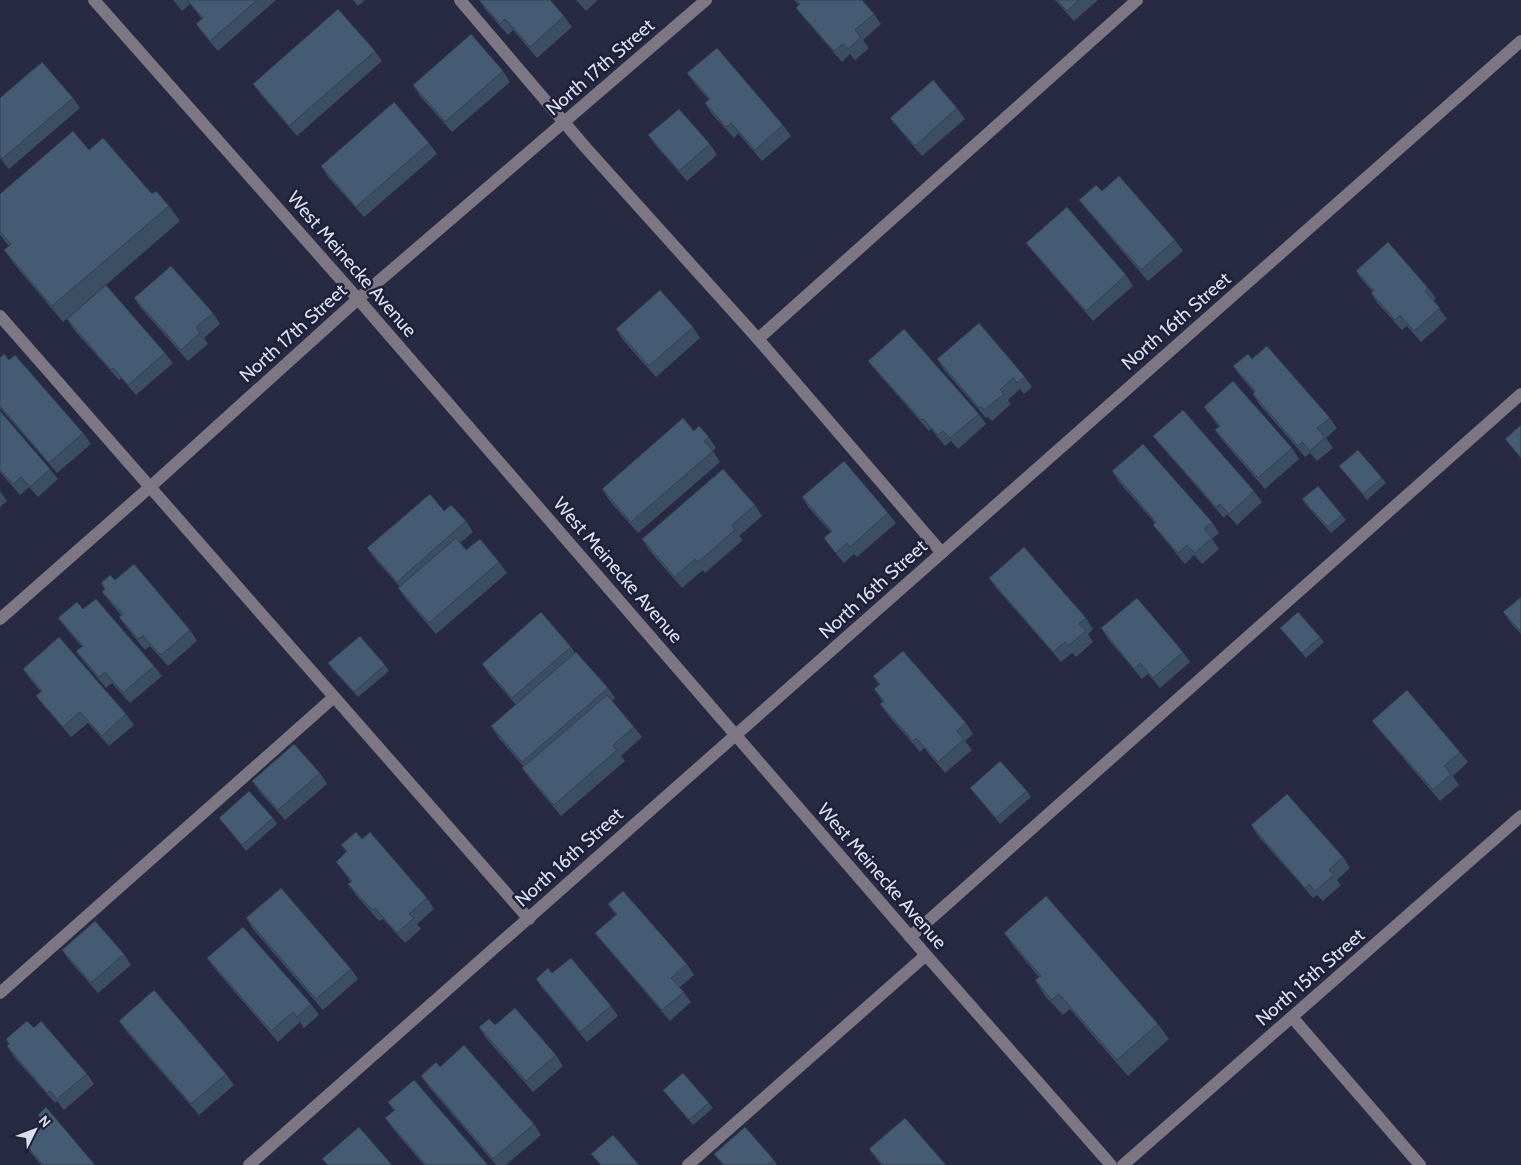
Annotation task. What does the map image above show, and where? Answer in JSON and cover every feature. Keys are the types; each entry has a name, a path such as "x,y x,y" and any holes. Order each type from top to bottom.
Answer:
{"street":[{"name":"West Meinecke Avenue","path":"94,0 358,299 910,937 1111,1165"},
{"path":"460,0 564,123 758,339 942,553"},
{"name":"North 17th Street","path":"0,619 150,487 358,299 706,0"},
{"path":"758,339 1137,0"},
{"name":"North 16th Street","path":"249,1165 1521,41"},
{"path":"0,316 528,919"},
{"path":"910,937 1521,394"},
{"path":"0,993 334,697"},
{"name":"North 15th Street","path":"1123,1165 1521,816"},
{"path":"688,1165 926,955"},
{"path":"1292,1017 1420,1165"}],"building":[{"path":"189,0 257,0 210,41 196,24 203,18"},
{"path":"479,0 550,0 564,16 530,47 505,19 500,24"},
{"path":"796,0 862,0 874,14 855,30 861,37 848,49 843,44 834,51 796,8 800,4"},
{"path":"1057,0 1079,0 1067,11"},
{"path":"338,9 375,51 289,126 253,84"},
{"path":"471,34 503,71 445,122 413,85"},
{"path":"717,48 783,125 755,150 731,123 726,127 705,103 710,99 687,73"},
{"path":"42,62 73,98 2,159 0,156 0,98"},
{"path":"933,80 957,108 915,146 890,118"},
{"path":"394,102 429,143 356,207 321,166"},
{"path":"679,109 710,144 679,171 648,135"},
{"path":"73,131 89,150 103,138 152,194 156,191 169,206 52,306 4,250 11,244 0,232 0,194"},
{"path":"1119,176 1175,240 1141,270 1079,200 1096,185 1102,191"},
{"path":"1067,207 1126,275 1086,311 1026,243"},
{"path":"1388,242 1428,288 1425,291 1440,308 1414,331 1400,315 1395,320 1371,293 1374,291 1356,271"},
{"path":"171,266 213,313 196,327 200,333 181,350 134,298"},
{"path":"106,285 165,353 128,385 113,368 111,370 67,319"},
{"path":"660,290 693,327 649,366 616,329"},
{"path":"979,323 1025,377 1017,383 1013,378 1000,390 1004,394 984,410 981,406 979,408 937,359"},
{"path":"904,329 979,414 950,438 943,431 938,435 923,419 921,420 868,361"},
{"path":"1267,346 1330,418 1317,428 1325,437 1310,451 1302,442 1298,446 1253,394 1255,391 1233,366 1248,354 1252,359"},
{"path":"4,354 9,360 15,355 83,433 49,463 0,406 0,358"},
{"path":"1233,381 1292,448 1258,478 1215,430 1220,426 1204,407"},
{"path":"1183,410 1254,491 1229,514 1220,504 1216,507 1153,436"},
{"path":"0,411 50,469 30,487 21,477 13,484 0,470"},
{"path":"683,418 694,431 699,426 709,437 704,441 713,451 631,522 602,489"},
{"path":"1521,425 1521,458 1505,439"},
{"path":"1143,444 1212,522 1204,529 1212,538 1195,553 1187,545 1178,553 1153,525 1156,522 1112,471"},
{"path":"1358,450 1382,478 1363,494 1339,466"},
{"path":"844,461 888,513 850,547 847,543 836,553 824,538 832,531 802,497"},
{"path":"723,469 755,505 732,525 735,530 698,562 695,559 675,577 642,539"},
{"path":"1318,486 1342,515 1328,527 1302,499"},
{"path":"430,494 444,511 451,505 466,521 397,582 367,548"},
{"path":"456,538 466,550 480,539 499,562 429,623 398,588"},
{"path":"1024,547 1086,618 1079,624 1086,631 1068,646 1065,642 1053,652 989,578"},
{"path":"134,564 190,630 161,655 143,636 138,639 119,617 123,614 102,592 105,589 101,583 110,575 115,580"},
{"path":"1521,597 1521,632 1503,612"},
{"path":"1137,598 1183,652 1153,678 1140,663 1134,669 1101,628"},
{"path":"96,599 154,666 123,693 105,672 99,677 76,651 83,646 58,618 77,602 83,609"},
{"path":"541,612 571,647 512,698 482,664"},
{"path":"1298,612 1320,637 1302,653 1280,628"},
{"path":"360,636 385,665 354,692 328,663"},
{"path":"59,637 126,714 102,736 80,712 63,727 36,696 42,691 23,669"},
{"path":"903,651 966,723 957,731 964,739 938,762 916,738 913,741 880,704 884,701 874,689 880,684 873,676"},
{"path":"576,652 608,688 522,762 491,726"},
{"path":"1407,690 1460,752 1444,766 1451,774 1433,790 1372,721"},
{"path":"607,695 634,727 613,745 617,750 554,805 522,768"},
{"path":"294,744 320,773 278,810 252,781"},
{"path":"1000,761 1027,791 996,818 970,788"},
{"path":"249,791 273,818 242,845 219,818"},
{"path":"1287,794 1343,857 1329,870 1334,875 1315,891 1309,884 1305,888 1251,825"},
{"path":"356,832 362,839 370,832 427,898 409,914 414,918 397,933 375,908 372,910 348,884 352,881 336,862 347,851 341,845"},
{"path":"281,888 351,969 316,999 246,918"},
{"path":"623,891 687,964 671,978 684,992 662,1010 595,933 617,914 608,904"},
{"path":"1046,896 1158,1024 1117,1060 1059,994 1052,1000 1035,980 1041,976 1004,933"},
{"path":"95,921 124,954 91,983 62,950"},
{"path":"243,927 311,1004 297,1017 293,1012 271,1031 207,958"},
{"path":"571,958 611,1006 580,1032 536,979 548,968 552,973"},
{"path":"154,990 226,1074 191,1104 119,1021"},
{"path":"515,1008 556,1055 526,1081 479,1027 489,1019 495,1025"},
{"path":"27,1021 34,1028 41,1021 87,1074 57,1099 50,1091 47,1093 7,1046 9,1044 6,1039"},
{"path":"464,1045 534,1124 493,1159 421,1076 436,1062 440,1067"},
{"path":"683,1073 709,1103 689,1120 663,1090"},
{"path":"414,1080 488,1165 426,1165 385,1118 395,1110 388,1102"},
{"path":"46,1107 95,1165 43,1165 24,1143 46,1124 38,1115"},
{"path":"905,1118 946,1165 883,1165 869,1149"},
{"path":"359,1127 392,1165 328,1165 322,1159"},
{"path":"745,1127 774,1160 768,1165 724,1165 714,1154"},
{"path":"613,1135 639,1165 601,1165 591,1154"}]}
